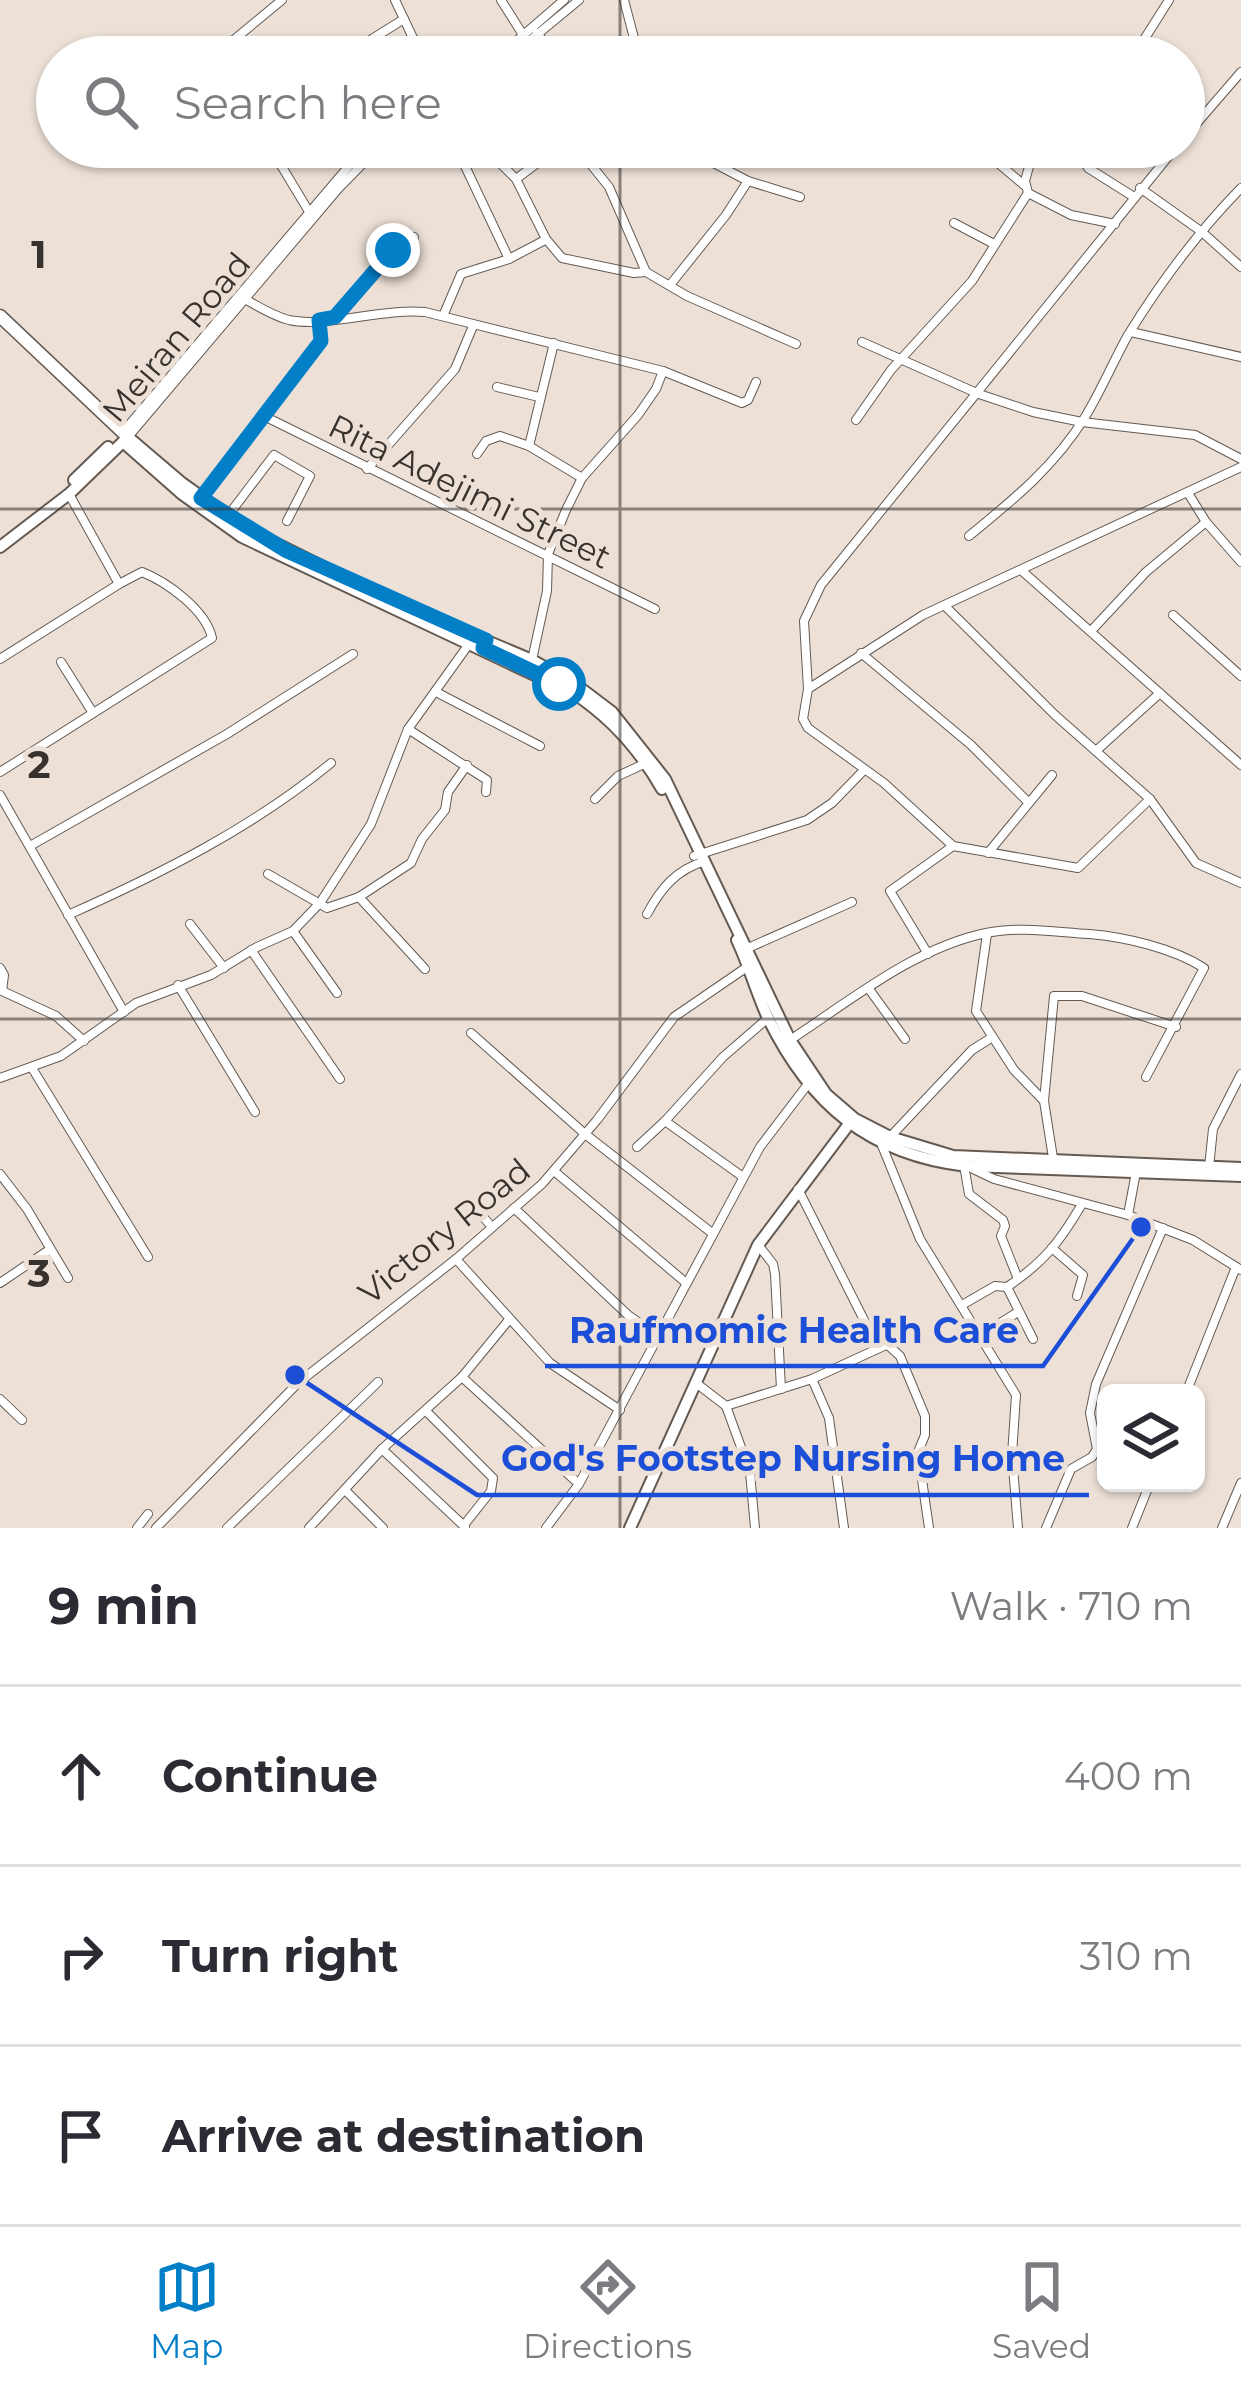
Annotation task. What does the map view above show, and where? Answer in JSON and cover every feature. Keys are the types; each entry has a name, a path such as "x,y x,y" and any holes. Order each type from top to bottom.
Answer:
{"main road":[{"path":"0,320 182,494 242,537 470,643 532,660 597,699 662,782 790,1040 839,1106 886,1140 991,1162 1241,1172"},
{"path":"123,437 227,517 287,551 559,684 594,707 650,765"},
{"name":"Meiran Road","path":"0,544 69,494 123,437"},
{"name":"Meiran Road","path":"0,544 91,469"},
{"path":"699,858 768,1018 808,1084 849,1124 933,1161 966,1165 1053,1158 1241,1172"},
{"path":"633,1527 758,1245 849,1124"}],"street":[{"path":"238,36 282,0"},
{"path":"395,0 412,36"},
{"path":"501,0 523,35 564,0"},
{"path":"534,36 579,0"},
{"path":"624,0 633,36"},
{"path":"1146,36 1169,0"},
{"path":"377,36 404,19"},
{"path":"1205,114 1241,72"},
{"path":"283,168 308,210"},
{"name":"Meiran Road","path":"157,398 346,168"},
{"name":"Meiran Road","path":"123,437 358,168"},
{"path":"465,168 509,259"},
{"path":"505,168 516,179 546,239 567,261 634,274 646,272 796,344"},
{"path":"516,179 531,168"},
{"path":"594,168 609,187 646,272"},
{"path":"723,168 748,181 800,196"},
{"path":"1003,168 1027,189 1071,215 1115,224"},
{"path":"856,420 900,360 972,280 1027,189 1030,168"},
{"path":"1088,168 1202,232 1241,267"},
{"path":"1150,800 1078,868 953,846 884,783 805,724 804,621 821,585 1158,168"},
{"path":"670,285 748,181"},
{"path":"969,536 1030,486 1082,422 1130,332 1202,232 1241,188"},
{"path":"954,223 994,244"},
{"path":"335,317 379,263 414,237"},
{"path":"442,316 461,274 509,259 546,239"},
{"path":"245,299 285,319 408,310 442,316 663,371 742,404 756,382"},
{"path":"201,498 321,341 319,320"},
{"path":"367,470 455,369 472,326"},
{"path":"1130,332 1241,357"},
{"path":"808,689 923,615 1188,494 1241,463 1196,435 1082,422 979,394 862,342"},
{"path":"529,446 554,343"},
{"path":"532,660 547,591 548,554 582,478 638,415 663,371"},
{"path":"497,387 539,397"},
{"name":"Rita Adejimi Street","path":"264,416 655,609"},
{"path":"477,454 492,437 500,436 529,446 582,478"},
{"path":"227,517 274,455 310,476 286,521"},
{"path":"69,494 119,584"},
{"path":"1188,494 1241,562"},
{"path":"1091,632 1146,572 1206,522"},
{"path":"1021,570 1241,764"},
{"path":"0,659 145,572 190,605 211,630 212,638 0,772"},
{"path":"946,607 1150,800 1196,863 1241,883"},
{"path":"1173,615 1241,676"},
{"path":"0,1078 84,1042 124,1012 293,931 320,903 370,824 409,730 470,643"},
{"path":"861,653 971,746 1028,802"},
{"path":"30,846 227,734 353,654"},
{"path":"62,662 93,713"},
{"path":"436,692 541,746"},
{"path":"1097,750 1160,693"},
{"path":"409,730 487,780 486,792"},
{"path":"68,914 214,841 293,794 331,763"},
{"path":"595,799 618,776 650,765"},
{"path":"268,874 332,908 359,897 411,863 467,766"},
{"path":"647,914 658,892 699,858 807,820 832,803 864,770"},
{"path":"988,853 1052,775"},
{"path":"0,795 124,1012"},
{"path":"928,954 890,891 953,846"},
{"path":"359,897 425,969"},
{"path":"748,948 852,902"},
{"path":"190,924 224,968"},
{"path":"790,1040 928,954 988,933 1022,930 1112,936 1200,964 1204,973 1146,1077"},
{"path":"293,931 338,993"},
{"path":"988,933 975,1003 991,1038 1044,1101"},
{"path":"251,950 340,1079"},
{"name":"Victory Road","path":"158,1526 298,1382 456,1259 554,1171 674,1017 746,967"},
{"path":"0,968 4,975 1,991 56,1016 84,1042"},
{"path":"178,985 256,1112"},
{"path":"869,989 905,1039"},
{"path":"1053,1158 1044,1101 1054,996 1082,996 1176,1027"},
{"path":"637,1147 723,1057 768,1018"},
{"path":"471,1033 585,1134 712,1232"},
{"path":"991,1038 973,1050 886,1140 909,1217 1016,1395 1012,1455 1018,1528"},
{"path":"32,1068 148,1257"},
{"path":"1209,1167 1213,1130 1241,1074"},
{"path":"546,1528 578,1484 620,1410 742,1177 783,1112 808,1084"},
{"path":"665,1121 742,1177"},
{"path":"991,1162 1017,1185"},
{"path":"966,1165 994,1179 1163,1228 1239,1268 1190,1384"},
{"path":"966,1165 969,1194 1003,1220 1000,1236 1018,1279"},
{"path":"1128,1215 1137,1170"},
{"path":"554,1171 685,1282"},
{"path":"0,1176 27,1209 68,1278"},
{"path":"797,1188 867,1326 900,1357 926,1416 918,1451 928,1528"},
{"path":"469,1202 492,1227"},
{"path":"962,1305 1034,1270 1082,1204"},
{"path":"514,1208 628,1316 660,1337"},
{"path":"1046,1528 1071,1469 1097,1449 1090,1412 1096,1384 1163,1228"},
{"path":"758,1245 775,1274 781,1389"},
{"path":"1052,1247 1083,1275 1077,1296"},
{"path":"0,1283 49,1250"},
{"path":"456,1259 550,1364 620,1410"},
{"path":"1007,1286 1033,1339"},
{"path":"980,1335 1018,1312"},
{"path":"309,1528 382,1450 462,1377 508,1321"},
{"path":"726,1406 812,1379 886,1345"},
{"path":"462,1377 578,1484"},
{"path":"812,1379 830,1418 844,1528"},
{"path":"226,1528 378,1382"},
{"path":"695,1382 726,1406 750,1472 755,1528"},
{"path":"0,1399 22,1420"},
{"path":"382,1450 465,1527 491,1491 493,1478 426,1412"},
{"path":"1222,1528 1241,1483"},
{"path":"344,1490 383,1528"},
{"path":"1132,1528 1146,1492"},
{"path":"137,1528 148,1514"}],"place":[{"name":"Raufmomic Health Care","path":"1141,1227"},
{"name":"God's Footstep Nursing Home","path":"295,1375"}],"route":[{"path":"393,250 335,317 319,320 321,341 201,498 287,551 486,640 483,648 559,684"}]}
